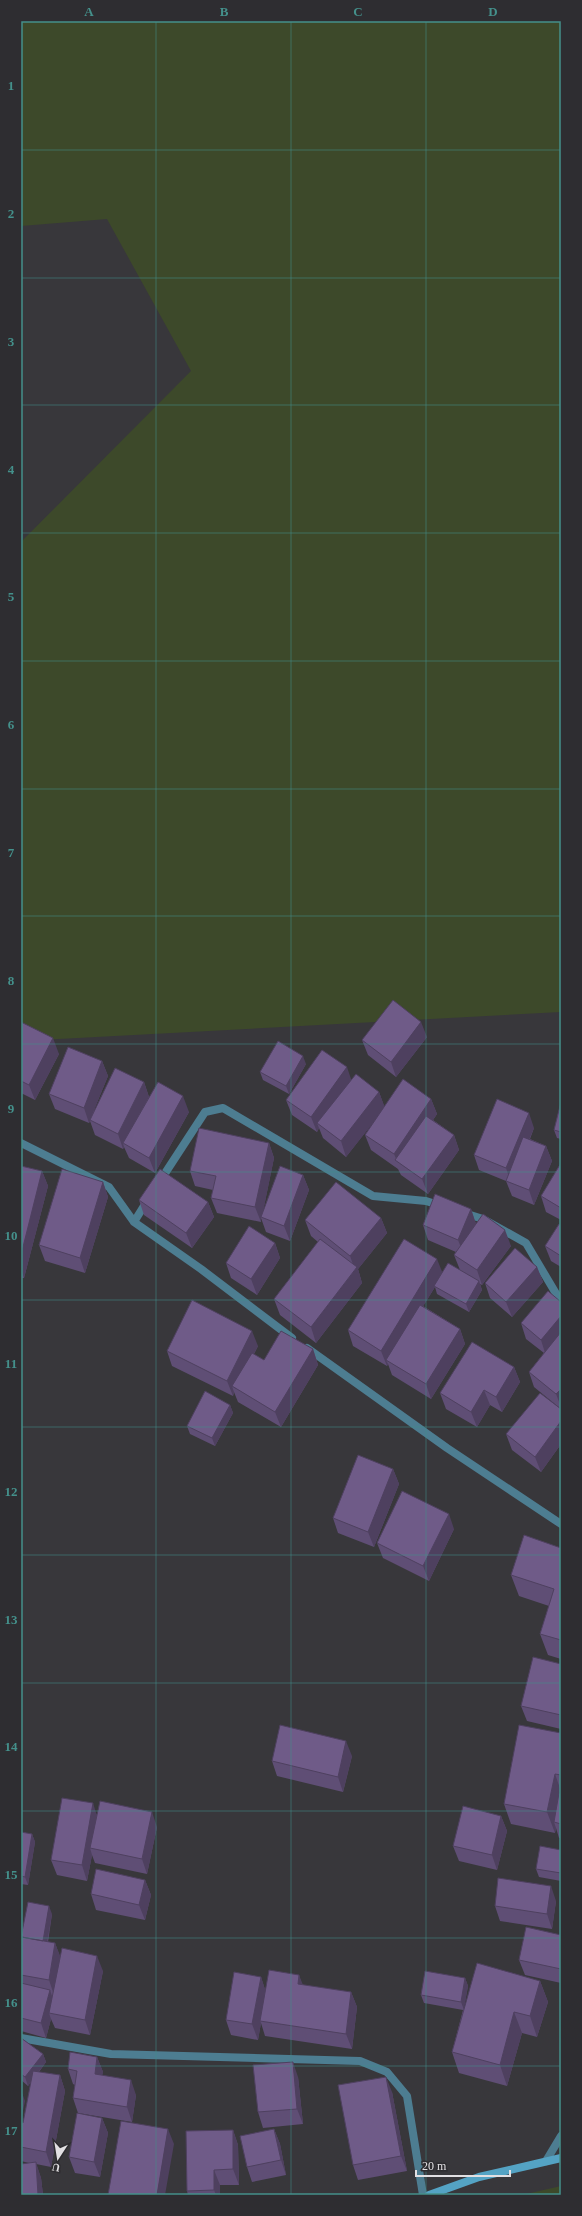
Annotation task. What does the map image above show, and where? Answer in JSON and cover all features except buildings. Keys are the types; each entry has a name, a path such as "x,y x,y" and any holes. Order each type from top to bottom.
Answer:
{"main road":[{"path":"429,2195 479,2177 561,2158"}],"street":[{"path":"134,1222 205,1112 224,1108 373,1196 426,1201 483,1219 526,1243 561,1302"},
{"path":"21,1144 110,1187 134,1222 201,1269 268,1321 447,1448 561,1524"},
{"path":"21,2038 111,2054 360,2061 387,2072 407,2096 423,2195"},
{"path":"546,2161 561,2136"}],"green space":[{"path":"21,21 561,21 561,1012 21,1041 21,542 191,371 107,219 21,226"},
{"path":"561,2186 561,2195 522,2195"}]}
